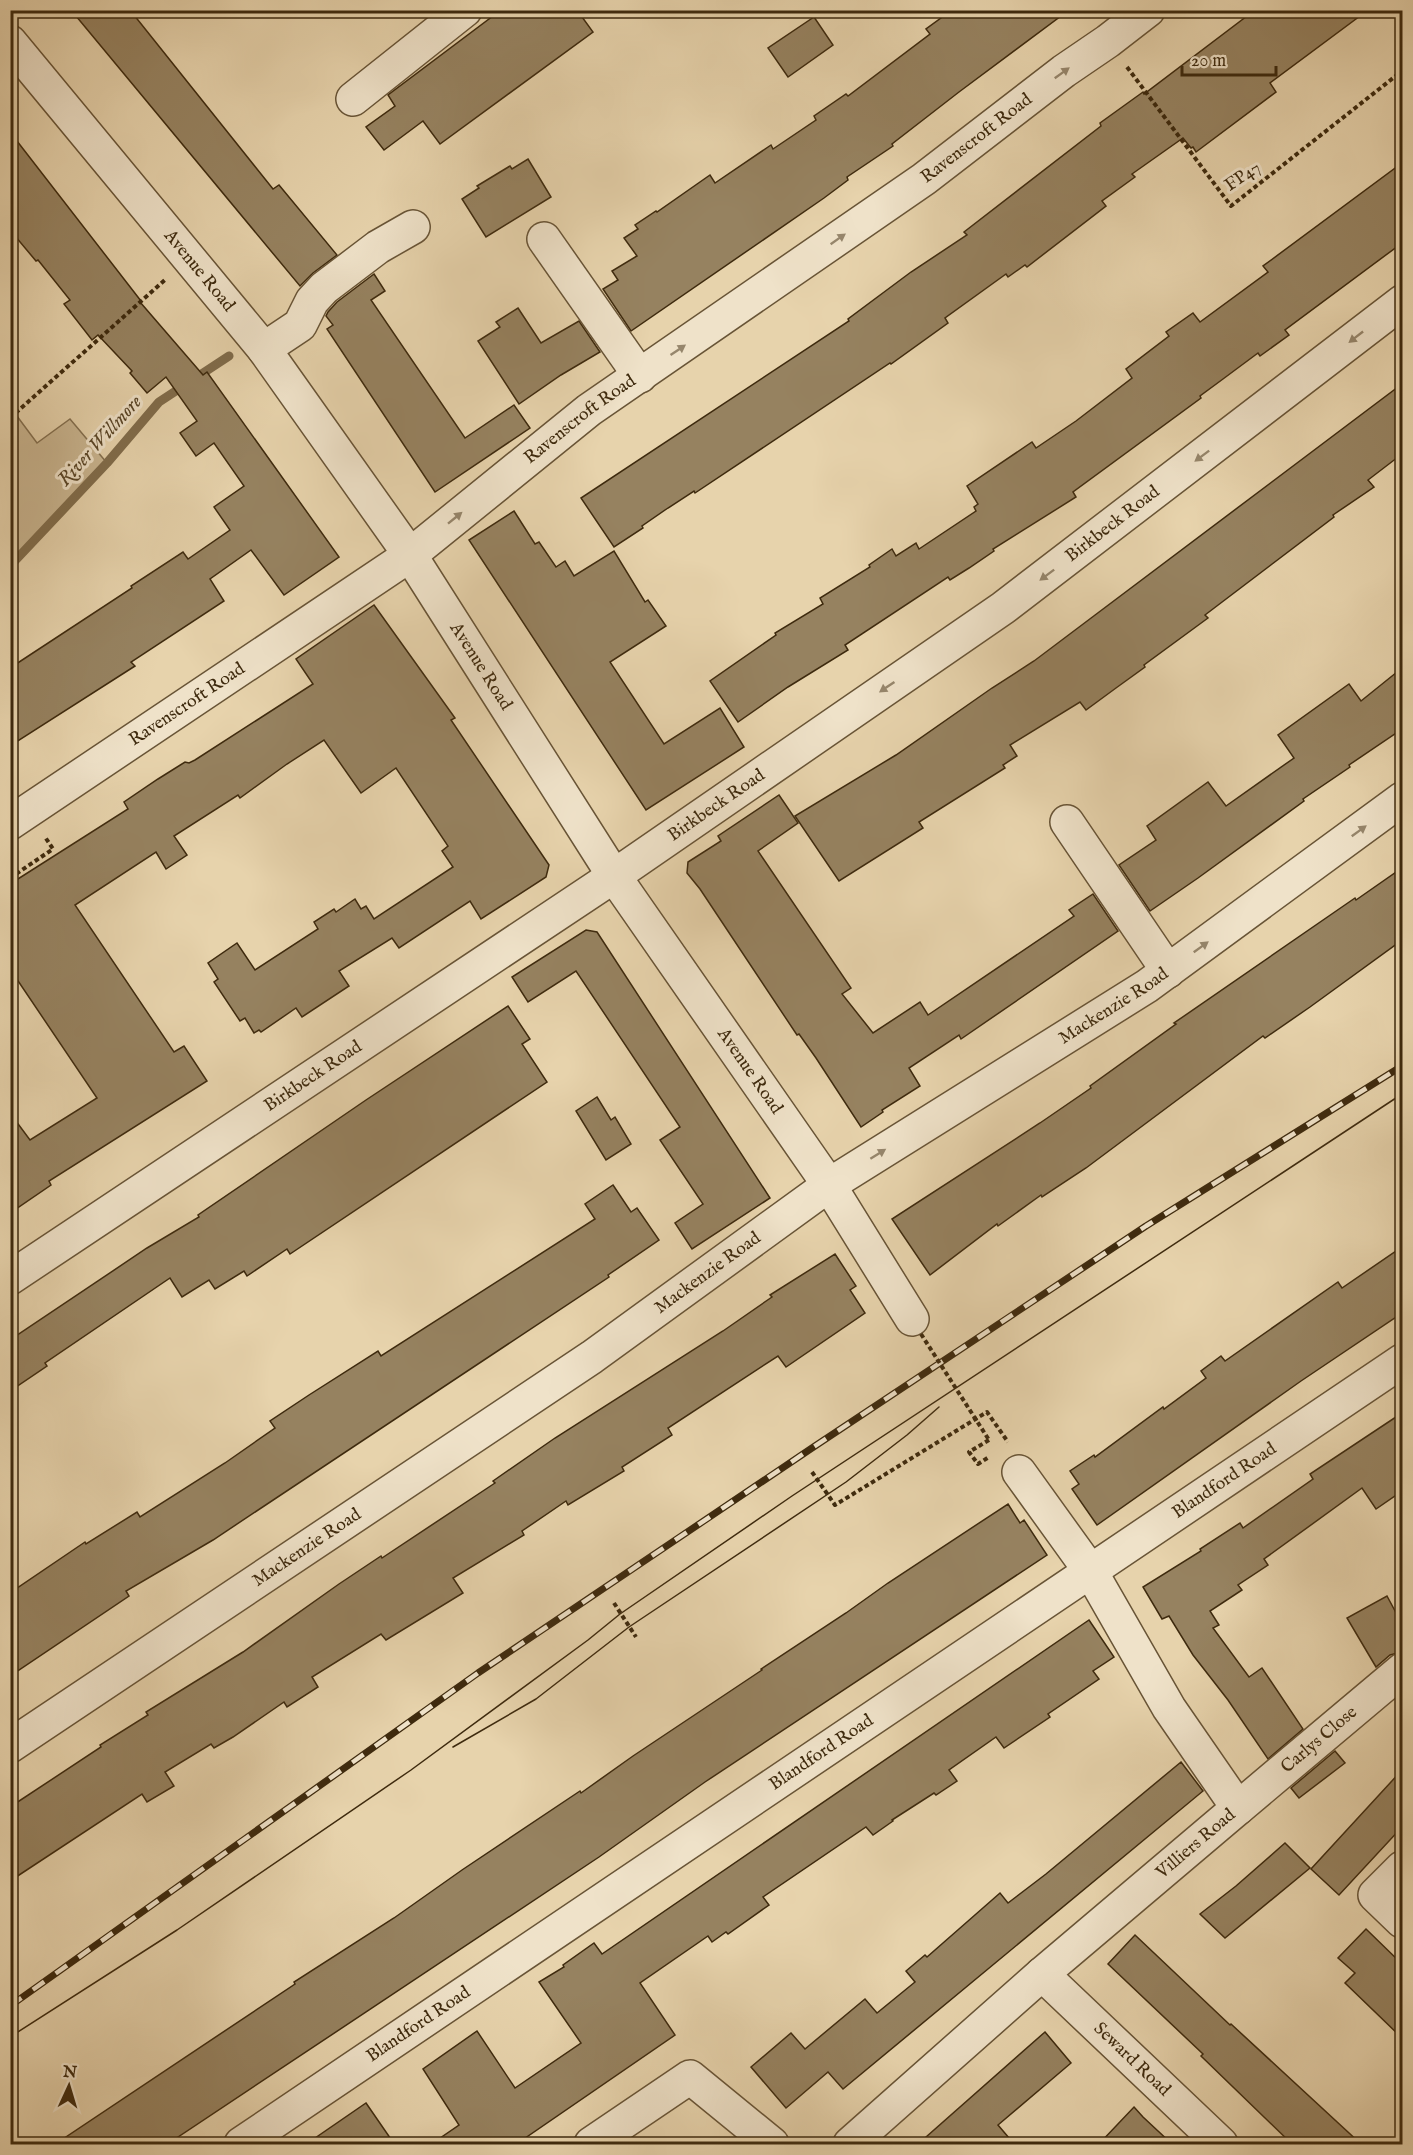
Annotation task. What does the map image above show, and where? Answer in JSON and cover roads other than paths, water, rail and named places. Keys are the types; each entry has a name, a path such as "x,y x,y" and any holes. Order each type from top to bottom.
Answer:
{"street":[{"path":"353,99 465,10"},
{"name":"Ravenscroft Road","path":"10,823 410,555 589,410 924,179 1064,71 1148,10"},
{"name":"Avenue Road","path":"10,42 264,349 410,555 614,876 829,1185 916,1326"},
{"path":"264,349 300,325 312,301 324,288 378,247 413,227"},
{"path":"544,239 640,376"},
{"name":"Birkbeck Road","path":"10,1278 614,876 1003,608 1402,302"},
{"name":"Mackenzie Road","path":"10,1746 592,1357 829,1185 1168,971 1402,799"},
{"path":"1067,822 1168,971"},
{"name":"Blandford Road","path":"240,2145 1402,1361"},
{"name":"Villiers Road","path":"850,2145 1042,1974 1238,1808 1169,1708 1091,1572 1019,1472"},
{"name":"Carlys Close","path":"1238,1808 1402,1670"},
{"path":"1402,1868 1375,1895 1402,1921"},
{"name":"Seward Road","path":"1042,1974 1221,2145"},
{"path":"591,2145 690,2077 772,2145"}],"waterway":[{"name":"River Willmore","path":"10,566 107,463 159,402 229,356"}],"tram line":[{"path":"10,2037 177,1930 411,1770 620,1614 792,1496 1402,1094"},
{"path":"453,1747 536,1699 629,1627 846,1482 939,1407"}],"railway":[{"path":"10,2006 478,1673 1146,1226 1402,1066"}]}
